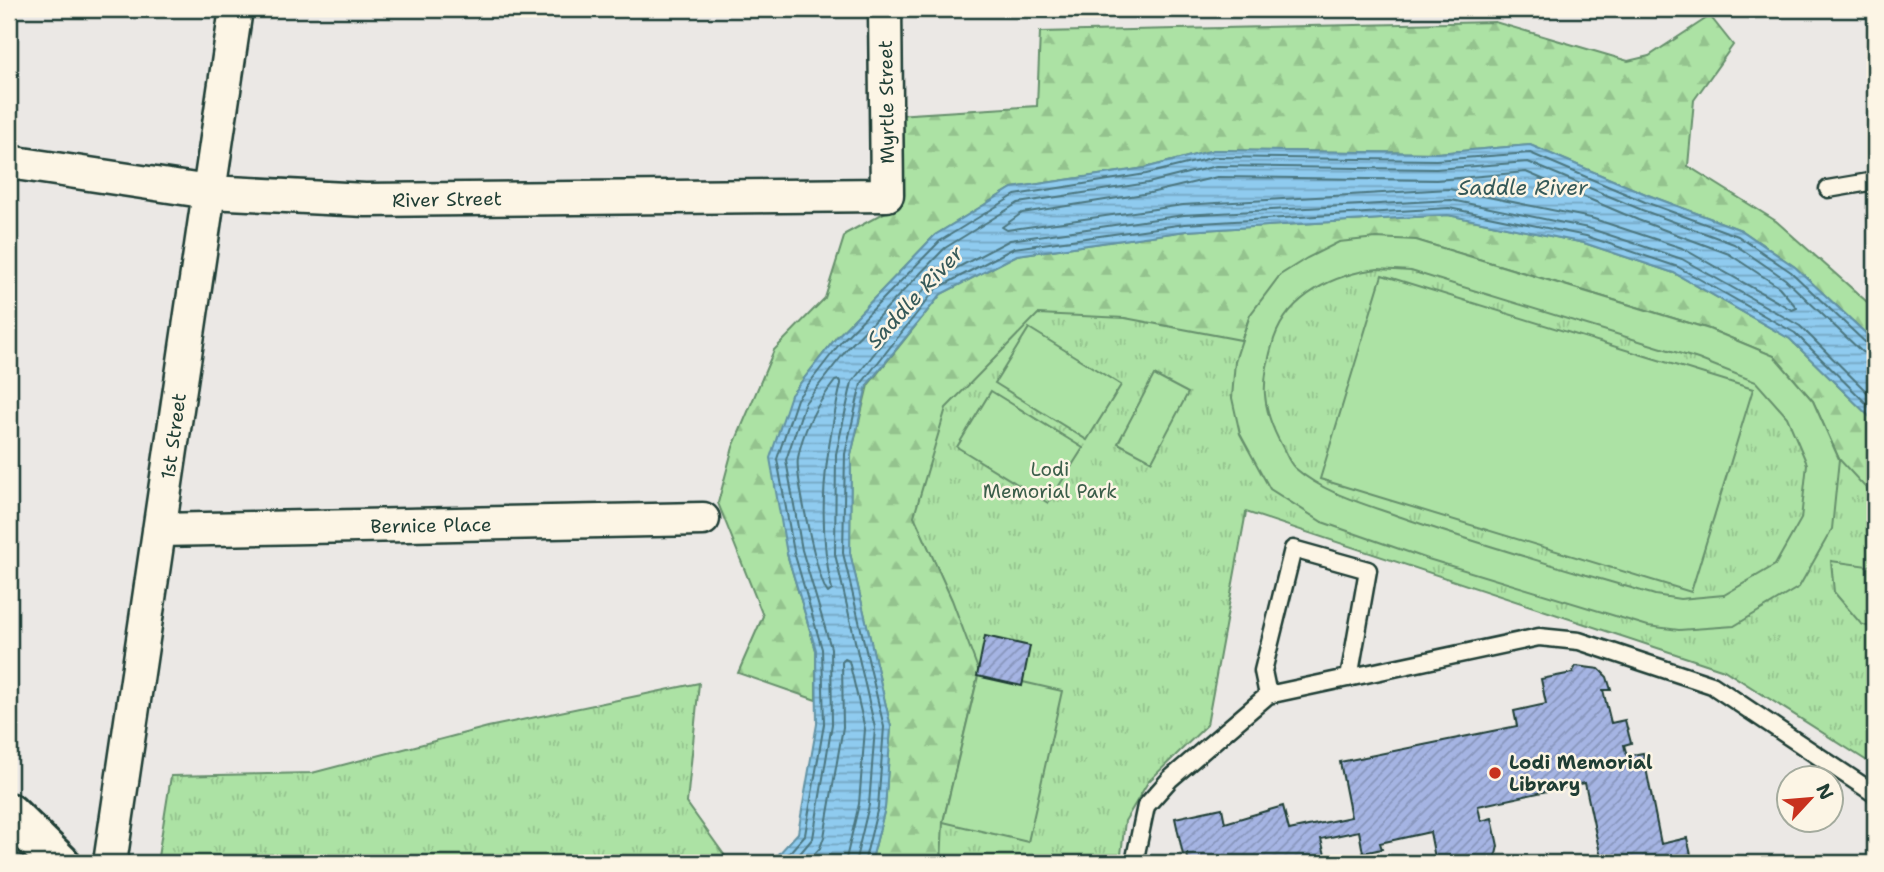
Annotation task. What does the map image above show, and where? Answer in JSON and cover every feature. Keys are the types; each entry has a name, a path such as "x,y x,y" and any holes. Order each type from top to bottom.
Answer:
{"main road":[{"path":"9,813 60,863"}],"street":[{"name":"1st Street","path":"110,863 236,9"},
{"name":"Myrtle Street","path":"885,9 887,195"},
{"name":"River Street","path":"9,162 209,192 365,200 887,195"},
{"name":"Bernice Place","path":"159,530 703,519"}],"lane":[{"path":"1828,188 1875,181"},
{"path":"1268,695 1263,671 1293,549 1368,570 1349,678"},
{"path":"1133,863 1146,806 1170,779 1268,695 1539,637 1579,641 1712,685 1875,793"}],"green space":[{"path":"1710,16 1733,45 1694,100 1688,166 1776,221 1875,309 1875,342 1795,267 1741,230 1648,195 1530,145 1437,153 1214,150 1145,168 1012,188 935,235 836,338 791,395 787,554 816,650 816,700 738,673 763,616 718,503 733,447 774,350 825,298 845,234 899,205 896,115 1037,106 1040,32 1495,22 1628,61 1649,56"},
{"name":"Lodi Memorial Park","path":"1448,215 1875,422 1875,766 1724,670 1246,512 1207,725 1148,782 1125,821 1120,863 871,863 885,808 891,727 850,553 941,294"},
{"path":"1448,215 1584,243 1674,273 1790,339 1875,422 1875,498 1839,459 1813,401 1774,356 1709,329 1416,240 1250,315 1241,340 1125,318 1038,314 946,408 914,516 952,600 979,672 943,822 941,863 871,863 885,808 891,727 850,553 851,455 868,385 941,294 1017,255 1186,231"},
{"path":"1376,238 1416,240 1709,329 1774,356 1813,401 1839,459 1832,529 1799,587 1734,626 1679,630 1648,626 1428,559 1322,522 1270,489 1240,434 1232,398 1235,361 1250,315 1280,275 1339,242","holes":["1378,269 1411,271 1698,359 1756,382 1787,417 1807,464 1801,519 1775,565 1724,595 1680,599 1655,595 1495,548 1360,503 1332,492 1295,468 1275,432 1266,406 1267,368 1274,339 1281,324 1302,299 1330,282"]},
{"path":"1382,275 1753,389 1691,592 1320,479"},
{"path":"1029,328 1121,385 1087,440 995,383"},
{"path":"1154,375 1188,393 1152,461 1118,443"},
{"path":"991,391 1083,448 1048,503 957,447"},
{"path":"1831,561 1875,567 1875,629 1861,624 1834,592"},
{"path":"979,672 1062,691 1028,842 943,822"},
{"path":"699,683 687,803 730,863 157,863 171,776 312,773 488,727"}],"water":[{"name":"Saddle River","path":"1530,145 1648,195 1741,230 1795,267 1875,342 1875,422 1790,339 1674,273 1584,243 1448,215 1186,231 1017,255 941,294 867,385 851,455 850,553 891,727 885,808 871,863 741,863 778,855 798,833 817,724 816,650 787,554 770,458 791,395 836,338 935,235 1012,188 1145,168 1214,150 1437,153"}],"building":[{"path":"985,636 1030,646 1022,686 977,676"},
{"name":"Lodi Memorial Library","path":"1576,666 1599,669 1607,677 1611,690 1603,690 1611,723 1625,720 1631,743 1624,745 1627,756 1643,753 1661,844 1687,838 1693,863 1602,863 1585,783 1478,806 1481,821 1492,818 1498,846 1494,863 1430,863 1429,860 1435,858 1430,832 1380,843 1382,849 1363,853 1359,831 1321,839 1327,863 1189,863 1187,854 1183,855 1175,818 1222,808 1225,823 1283,806 1289,830 1351,817 1340,762 1517,726 1514,711 1546,704 1541,679 1572,673"}],"place":[{"name":"Lodi Memorial Library","path":"1495,773"}]}
